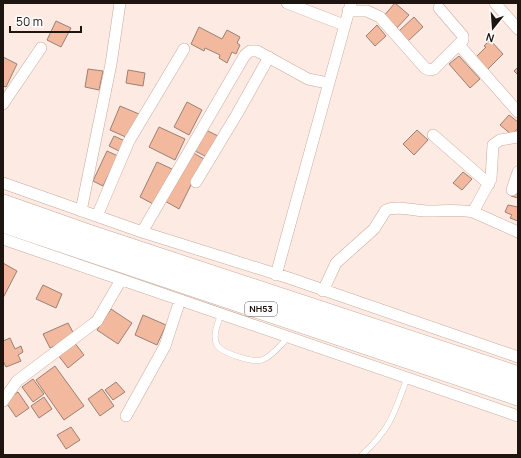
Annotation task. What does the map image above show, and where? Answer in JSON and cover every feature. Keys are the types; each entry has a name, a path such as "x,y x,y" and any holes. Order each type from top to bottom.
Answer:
{"highway":[{"name":"NH53","path":"3,204 88,234 518,376"},
{"name":"NH53","path":"3,223 518,396"}],"street":[{"path":"81,211 111,64 120,3"},
{"path":"287,3 344,24"},
{"path":"495,3 518,29"},
{"path":"276,275 344,24 350,7 367,11 380,17 425,68 429,70 434,69 463,40 463,36 439,8"},
{"path":"459,45 518,112"},
{"path":"3,104 41,48"},
{"path":"97,216 129,141 184,49"},
{"path":"142,232 245,55 250,51 257,51 308,79 328,83"},
{"path":"196,182 269,57"},
{"path":"433,135 489,184"},
{"path":"473,212 489,184 493,145 500,140 518,137"},
{"path":"512,190 518,172"},
{"path":"3,184 142,232 518,356"},
{"path":"323,291 336,263 374,229 386,210 397,208 424,211 459,210 473,212 518,232"},
{"path":"3,239 518,416"},
{"path":"3,401 17,381 97,320 121,280"},
{"path":"126,416 165,346 180,300"}],"lane":[{"path":"221,314 216,331 215,341 217,346 224,351 252,361 261,361 268,357 288,337"},
{"path":"362,455 378,440 389,425 407,378"}],"building":[{"path":"395,3 409,15 395,30 382,18"},
{"path":"414,17 423,27 408,41 399,31"},
{"path":"56,21 71,28 61,47 47,40"},
{"path":"377,25 386,36 375,46 366,36"},
{"path":"199,27 222,39 227,30 240,37 237,43 240,45 236,54 232,52 227,63 219,58 220,55 205,48 204,51 191,44"},
{"path":"490,40 503,54 487,70 475,58 486,47 484,46"},
{"path":"459,56 480,79 470,88 449,64"},
{"path":"3,57 17,64 6,87 3,86"},
{"path":"518,67 518,75 514,71"},
{"path":"88,69 103,71 99,90 85,87"},
{"path":"128,70 145,73 143,86 126,83"},
{"path":"187,102 202,110 189,135 174,127"},
{"path":"120,106 139,114 128,138 110,130"},
{"path":"509,115 518,122 518,128 512,135 500,125"},
{"path":"159,127 185,139 175,160 149,147"},
{"path":"204,129 218,136 207,157 193,150"},
{"path":"417,130 428,140 414,155 403,144"},
{"path":"114,136 125,141 119,151 109,146"},
{"path":"107,151 118,156 103,186 93,181"},
{"path":"190,151 204,159 179,209 165,201"},
{"path":"157,162 172,169 155,205 140,197"},
{"path":"463,172 472,179 462,190 453,183"},
{"path":"516,183 518,184 518,198 511,196"},
{"path":"508,205 518,207 518,221 510,218 512,215 505,212"},
{"path":"3,263 17,271 3,298"},
{"path":"43,285 62,294 56,308 36,299"},
{"path":"111,309 132,323 118,344 97,330"},
{"path":"143,315 166,325 157,345 135,335"},
{"path":"68,323 75,336 50,348 43,334"},
{"path":"10,338 15,349 21,346 23,352 18,355 21,361 6,367 3,361 3,341"},
{"path":"74,342 84,355 68,368 58,355"},
{"path":"55,366 84,406 64,420 36,380"},
{"path":"33,379 44,394 33,402 22,387"},
{"path":"116,382 125,392 113,400 105,390"},
{"path":"102,389 114,406 100,416 88,399"},
{"path":"18,392 29,408 16,417 5,401"},
{"path":"44,397 52,409 39,418 31,406"},
{"path":"71,427 80,440 66,449 57,435"}]}
